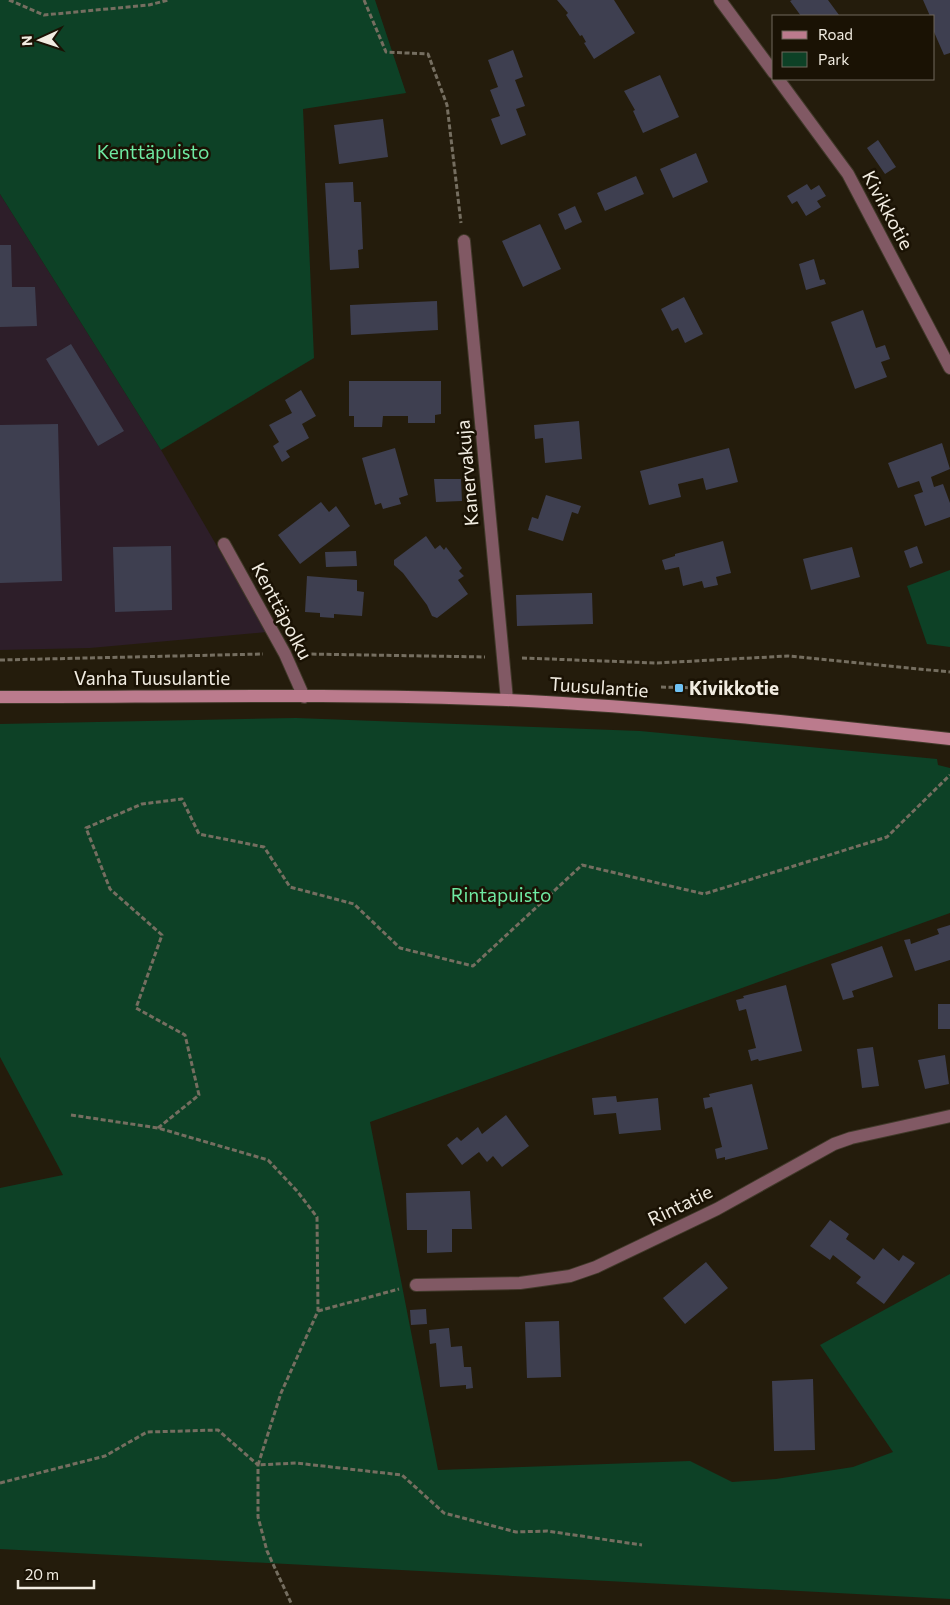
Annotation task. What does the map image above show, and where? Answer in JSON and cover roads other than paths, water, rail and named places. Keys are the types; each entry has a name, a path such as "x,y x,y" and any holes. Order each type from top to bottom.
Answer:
{"main road":[{"name":"Vanha Tuusulantie","path":"0,697 304,697"},
{"name":"Tuusulantie","path":"304,697 507,700 736,716 950,738"}],"street":[{"path":"720,0 772,70"},
{"name":"Kivikkotie","path":"779,80 848,174 950,368"},
{"name":"Kanervakuja","path":"464,241 507,700"},
{"name":"Kenttäpolku","path":"224,544 285,654 304,697"},
{"name":"Rintatie","path":"416,1285 520,1283 570,1276 596,1267 717,1209 834,1144 851,1138 950,1116"}],"place":[{"name":"Kivikkotie","path":"679,688"}],"park label":[{"name":"Kenttäpuisto","path":"153,152"},
{"name":"Rintapuisto","path":"501,895"}]}
